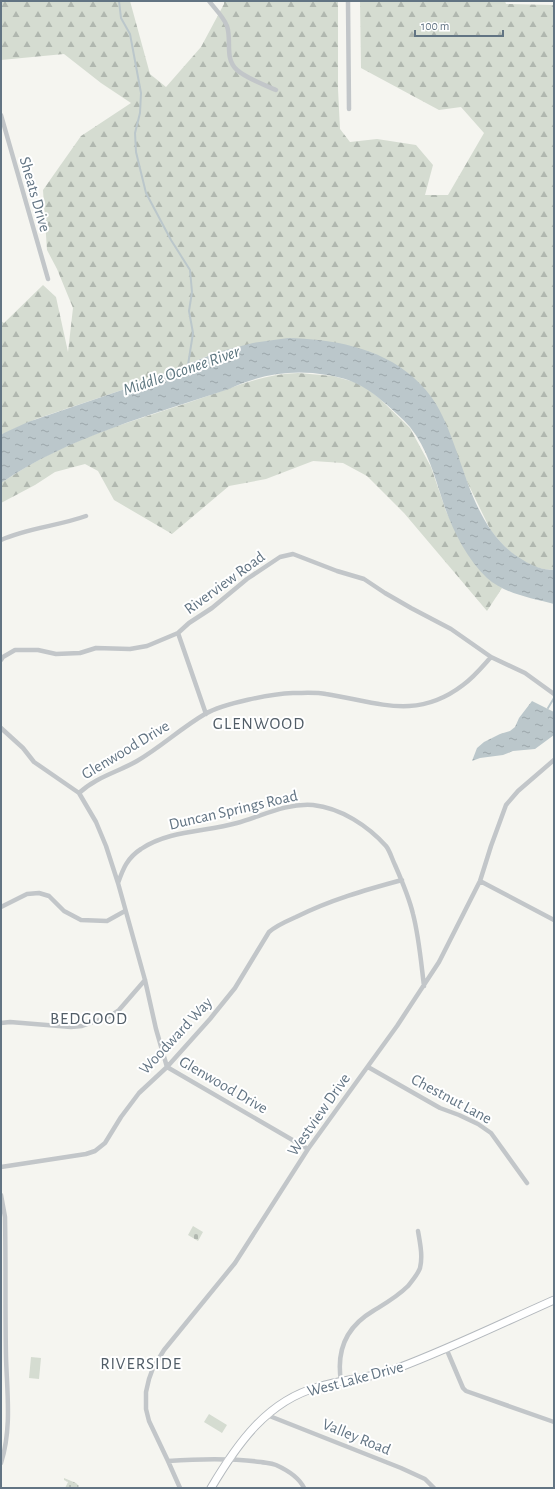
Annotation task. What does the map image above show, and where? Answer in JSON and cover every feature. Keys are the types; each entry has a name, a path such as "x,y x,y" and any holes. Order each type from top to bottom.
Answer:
{"main road":[{"name":"West Lake Drive","path":"211,1488 228,1460 244,1438 282,1402 317,1387 397,1369 554,1300"}],"street":[{"path":"208,1 222,17 226,25 228,31 228,51 233,65 241,73 276,90"},
{"path":"348,1 349,109"},
{"name":"Sheats Drive","path":"1,115 48,279"},
{"path":"1,540 32,530 67,523 86,516"},
{"name":"Riverview Road","path":"1,660 3,656 15,650 38,650 56,654 80,653 96,648 130,649 147,646 178,633 181,629 212,608 247,579 280,557 293,554 364,579 411,608 451,629 491,657 525,673 554,694"},
{"path":"178,633 206,714"},
{"name":"Glenwood Drive","path":"308,1149 167,1067 118,883 106,846 96,822 79,793 88,785 138,761 206,714 241,702 292,693 325,694 375,704 402,707 418,706 440,699 463,686 491,657"},
{"path":"1,728 23,748 34,762 79,793"},
{"name":"Westview Drive","path":"180,1488 149,1421 146,1409 148,1380 153,1368 161,1354 235,1263 308,1149 368,1067 424,986 439,962 480,881 506,805 518,791 554,760"},
{"name":"Duncan Springs Road","path":"118,883 122,870 130,858 140,849 155,841 194,831 236,823 292,806 313,805 341,814 357,821 387,848 402,880 413,914 424,986"},
{"name":"Woodward Way","path":"1,1167 86,1154 95,1151 105,1143 121,1117 139,1093 167,1067 210,1019 235,988 269,932 306,912 353,893 402,880"},
{"path":"480,881 554,920"},
{"path":"1,907 27,894 39,893 49,896 64,911 81,920 107,921 125,911"},
{"path":"1,1023 10,1022 71,1027 82,1026 110,1016 119,1010 145,980"},
{"name":"Chestnut Lane","path":"368,1067 440,1108 478,1124 491,1133 527,1183"},
{"path":"1,1195 5,1217 8,1426 1,1463"},
{"path":"341,1381 339,1367 340,1352 350,1331 361,1319 399,1295 411,1282 420,1268 422,1253 418,1231"},
{"path":"446,1348 463,1388 466,1391 554,1422"},
{"path":"1,1378 7,1378"},
{"name":"Valley Road","path":"267,1415 401,1468 425,1479 434,1488"},
{"path":"168,1461 228,1460 249,1461 275,1465 293,1475 302,1483 304,1488"}],"green space":[{"path":"130,1 150,74 166,87 201,47 224,4 224,1 338,1 338,89 340,129 350,142 377,139 416,145 433,165 425,195 448,195 484,133 461,107 439,110 361,68 360,1 505,1 506,4 554,5 554,570 535,567 526,563 504,546 491,531 419,383 210,355 128,388 36,419 1,435 1,321 4,323 43,285 56,297 68,352 73,308 57,269 47,250 43,190 81,136 131,103 101,83 64,54 1,60 1,2"},
{"path":"298,373 333,376 358,383 366,387 380,399 410,428 431,467 446,511 461,543 482,572 502,588 487,611 404,513 367,476 343,463 313,461 266,479 229,486 172,534 114,500 98,471 85,464 55,472 35,485 1,503 1,483 42,458 83,439 114,427 258,379"},
{"path":"193,1226 203,1232 198,1241 188,1235"},
{"path":"31,1357 41,1358 39,1379 29,1378"},
{"path":"209,1414 227,1425 222,1433 204,1422"},
{"path":"64,1478 76,1483 79,1486 77,1488 65,1488 68,1482 64,1480"}],"water":[{"name":"Middle Oconee River","path":"288,338 321,340 370,352 385,358 400,367 420,383 434,400 446,424 470,489 479,510 490,529 505,546 523,560 538,567 554,570 554,604 510,592 494,583 479,570 460,543 455,533 434,473 426,453 416,435 392,409 379,398 352,381 336,377 314,373 289,373 265,376 83,439 27,467 1,483 1,435 4,433 28,422 128,388 218,352 253,343"},
{"path":"532,701 554,712 554,735 535,749 513,751 503,755 480,758 472,761 477,748 484,742 510,731 515,727 519,718"}],"waterway":[{"name":"Middle Oconee River","path":"119,1 121,18 130,34 141,93 140,113 135,133 136,152 146,193 171,240 190,270 192,292 189,311 193,333 188,365"},
{"path":"548,708 554,698"}],"district":[{"name":"GLENWOOD","path":"259,723"},
{"name":"BEDGOOD","path":"89,1018"},
{"name":"RIVERSIDE","path":"141,1363"}]}
